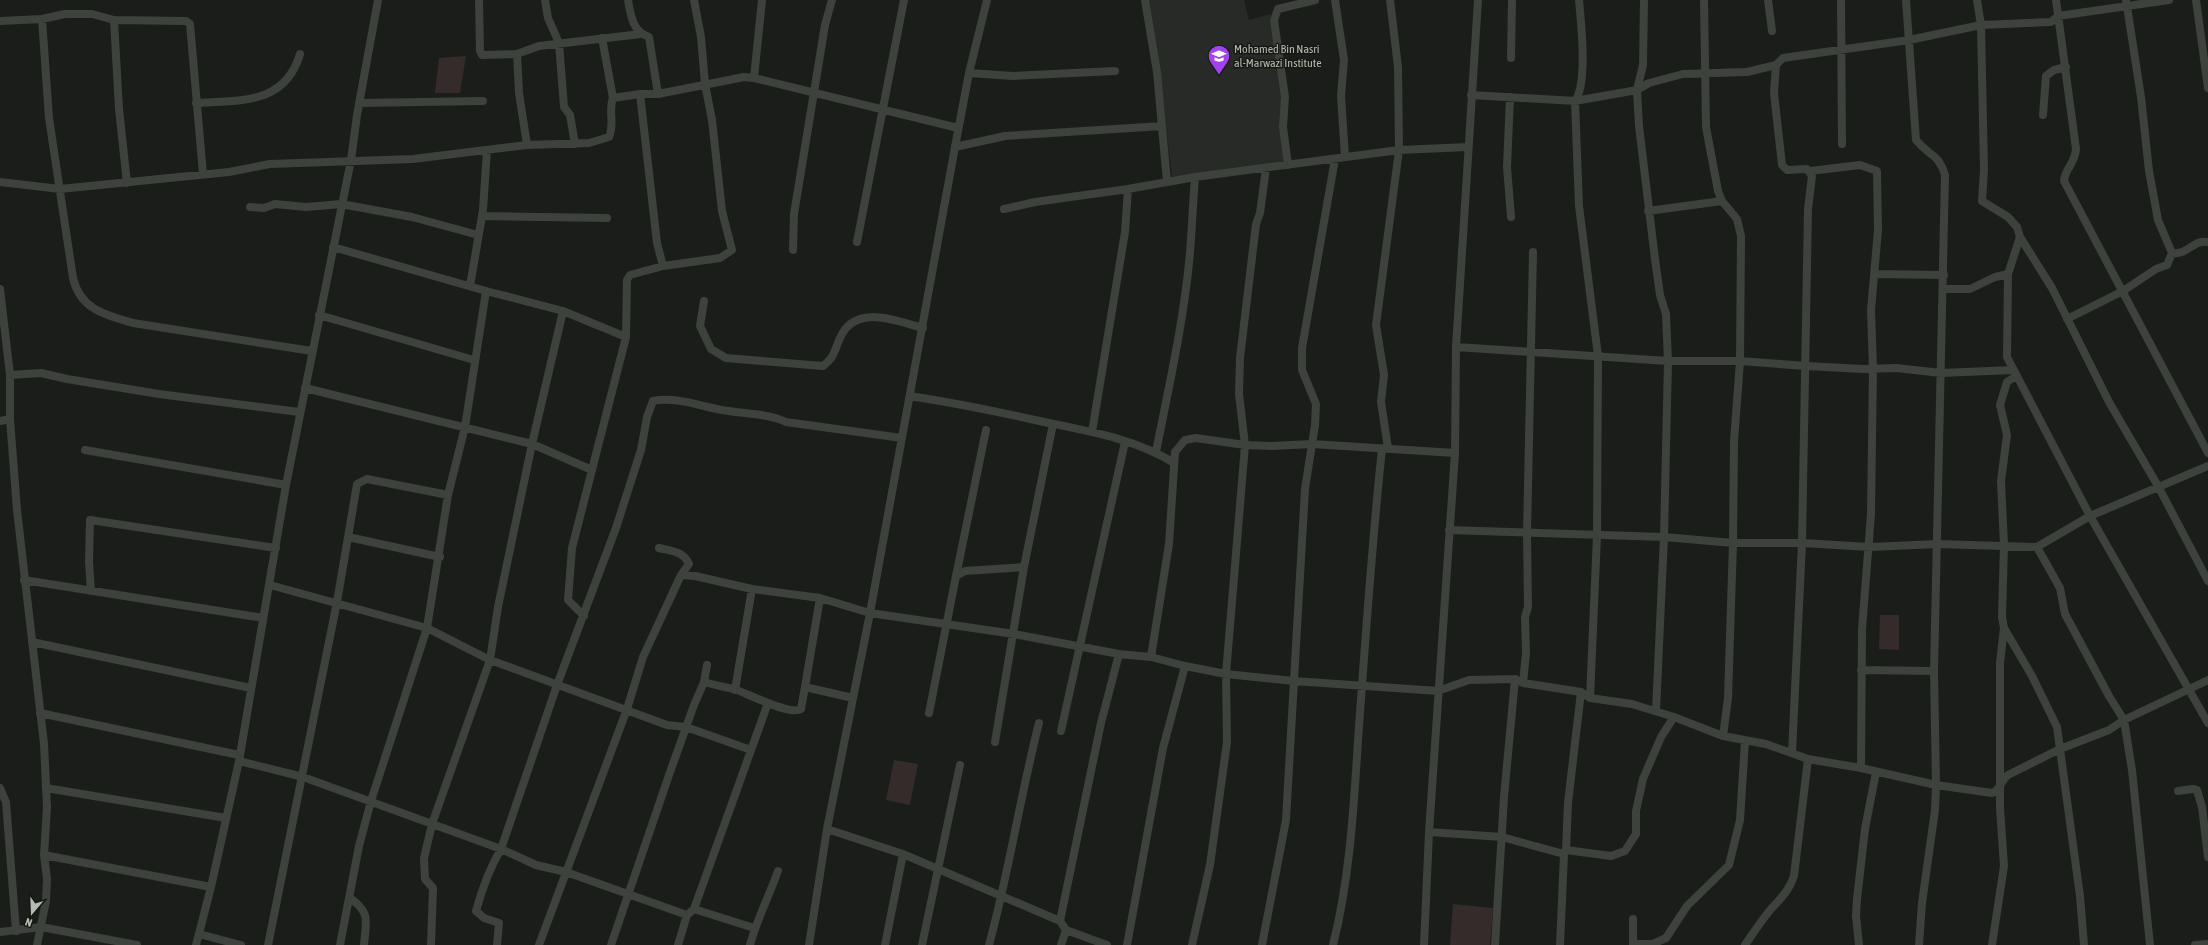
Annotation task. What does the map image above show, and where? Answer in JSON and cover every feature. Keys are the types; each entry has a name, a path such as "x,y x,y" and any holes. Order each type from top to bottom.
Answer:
{"street":[{"path":"196,945 211,887 239,758 299,412 341,204 352,160 359,103 378,0"},
{"path":"479,0 480,50 482,55 517,54 539,46 641,34 649,37 658,94"},
{"path":"545,0 548,18 559,43 564,107 570,115 575,144"},
{"path":"628,0 633,23 641,34"},
{"path":"584,616 568,600 572,548 626,336 628,277 663,266 720,258 732,250 722,211 712,120 705,84 701,37 694,0"},
{"path":"754,78 762,0"},
{"path":"793,250 794,214 815,94 824,32 832,0"},
{"path":"857,242 881,111 904,0"},
{"path":"809,945 827,829 870,613 923,328 958,128 969,72 987,0"},
{"path":"1145,0 1154,52 1167,182"},
{"path":"1288,165 1283,128 1285,97 1274,20 1278,9 1315,0"},
{"path":"1334,0 1344,60 1341,96 1345,157"},
{"path":"1333,945 1342,900 1349,844 1362,686 1370,555 1385,448 1381,402 1384,376 1376,325 1399,150 1398,67 1390,0"},
{"path":"1424,945 1429,832 1454,452 1456,347 1478,0"},
{"path":"1511,58 1512,0"},
{"path":"1579,0 1582,67 1579,96 1575,101 1579,206 1598,356 1597,536 1590,698"},
{"path":"1646,0 1643,65 1637,90 1648,211 1660,295 1666,314 1668,361 1664,537 1656,711"},
{"path":"1704,0 1706,127 1722,201 1737,219 1741,236 1740,361 1734,441 1733,543 1728,698 1723,736"},
{"path":"1768,0 1772,31"},
{"path":"1840,0 1842,49 1842,144"},
{"path":"1906,0 1916,140 1941,162 1945,174 1944,289 1934,671 1936,785 1935,810 1922,904 1919,945"},
{"path":"1977,0 1981,25 1984,170 1982,201 1987,206 2008,217 2017,227 2020,237 2052,288 2109,402 2158,486 2208,581"},
{"path":"2056,0 2076,149 2075,158 2066,172 2064,181 2208,453"},
{"path":"1471,95 1575,101 1637,90 1649,83 1683,74 1747,72 1776,65 1783,58 1909,40 1981,25 2051,22 2058,16 2127,3 2169,0"},
{"path":"2196,0 2208,88"},
{"path":"2067,319 2123,291 2156,269 2167,265 2172,253 2158,220 2150,179 2127,3"},
{"path":"0,21 42,19 65,14 92,14 114,20 186,21 190,24 203,174"},
{"path":"42,19 50,118 76,292 90,306 113,317 133,323 312,351"},
{"path":"114,20 119,109 127,183"},
{"path":"0,182 60,189 229,172 270,164 413,159 527,146 596,142 609,137 612,129 610,106 613,98 602,38"},
{"path":"196,102 230,101 261,96 274,92 292,73 300,54"},
{"path":"517,54 519,93 527,146"},
{"path":"1776,65 1774,93 1782,164 1787,170 1807,169 1810,171 1860,165 1877,171 1878,230 1871,310 1873,368 1870,547 1865,584 1861,670 1862,768"},
{"path":"2042,115 2046,76 2054,70 2066,67"},
{"path":"969,72 1013,76 1115,71"},
{"path":"613,98 640,94 658,94 744,77 754,78 881,111 958,128"},
{"path":"640,94 657,243 663,266"},
{"path":"1510,97 1507,167 1511,217"},
{"path":"359,103 483,102"},
{"path":"955,147 1005,136 1162,126"},
{"path":"1004,209 1035,202 1128,190 1195,176 1399,150 1468,147"},
{"path":"470,286 482,216 487,150"},
{"path":"1262,945 1286,820 1305,489 1316,404 1302,370 1302,348 1335,159"},
{"path":"1192,945 1216,832 1227,742 1226,674 1244,445 1239,394 1240,358 1256,224 1260,213 1266,168"},
{"path":"1792,753 1802,543 1808,209 1812,176 1810,171"},
{"path":"1156,452 1166,408 1190,253 1195,176"},
{"path":"1092,432 1125,232 1128,190"},
{"path":"1648,211 1722,201"},
{"path":"250,207 264,208 275,204 306,207 341,204 412,217 478,235"},
{"path":"482,216 607,218"},
{"path":"2020,237 2008,274 2007,357 2090,516 2208,723"},
{"path":"2172,253 2181,254 2198,242 2208,242"},
{"path":"333,248 563,311 626,336"},
{"path":"1523,683 1526,653 1525,617 1528,607 1527,533 1533,252"},
{"path":"1874,274 1944,275"},
{"path":"1944,289 1970,289 1995,277 2008,274"},
{"path":"340,945 359,846 371,802 427,628 440,556 448,495 465,427 474,360 486,291"},
{"path":"0,294 4,341 10,375 10,419 24,580 44,744 46,788 44,855 47,879 41,927 37,945"},
{"path":"704,302 700,326 711,349 726,358 823,366 832,359 841,336 853,322 869,316 923,328"},
{"path":"431,945 433,888 426,879 424,858 432,824 490,660 498,607 532,444 563,311"},
{"path":"319,315 474,360"},
{"path":"1456,347 1668,361 1740,361 1806,366 1896,368 1941,373 2014,373"},
{"path":"10,375 42,373 67,379 159,394 299,412"},
{"path":"1992,945 2004,866 2000,808 2000,662 2004,628 2002,617 2004,545 2001,481 2007,435 2000,405 2007,382 2014,373"},
{"path":"305,388 532,444 592,470"},
{"path":"910,396 960,404 1092,432 1156,452 1174,463"},
{"path":"497,945 499,923 484,918 476,911 489,870 501,849 557,685 616,528 641,450 647,417 653,401 668,400 686,402 730,411 775,417 786,422 902,438"},
{"path":"0,421 10,419"},
{"path":"994,742 1014,634 1024,567 1053,424"},
{"path":"929,713 986,430"},
{"path":"1151,658 1169,544 1175,452 1184,440 1196,438 1244,445 1271,446 1312,444 1454,452"},
{"path":"1061,731 1078,646 1125,442"},
{"path":"84,450 286,485"},
{"path":"1449,530 1664,537 1733,543 1802,543 1870,547 1938,544 2037,547 2090,516 2208,466"},
{"path":"268,945 337,602 357,484 368,479 448,495"},
{"path":"90,591 88,562 90,520 276,548"},
{"path":"348,537 440,556"},
{"path":"2037,547 2060,588 2066,614 2105,689 2124,720 2130,759 2150,945"},
{"path":"539,945 627,709 643,657 681,575 689,564 686,557 679,552 659,548"},
{"path":"956,576 965,571 1024,567"},
{"path":"681,575 695,576 752,588 820,598 870,613 948,623 1014,634 1119,654 1151,658 1226,674 1294,681 1438,691 1469,680 1515,679 1523,683 1581,692 1590,698 1632,704 1674,717 1723,736 1766,744 1808,759 1862,768 1936,785 1992,793 1998,790 2005,777 2060,749 2109,730 2124,720 2208,680"},
{"path":"24,580 263,618"},
{"path":"270,585 337,602 427,628 490,660 627,709 667,725 686,727 751,750"},
{"path":"735,690 752,588"},
{"path":"704,682 735,690 768,703 800,710 820,598"},
{"path":"2004,628 2032,676 2054,720 2060,749 2080,896 2084,945"},
{"path":"32,642 251,688"},
{"path":"1060,921 1101,724 1119,654"},
{"path":"611,945 686,727 704,682 707,665"},
{"path":"1127,945 1163,748 1185,666"},
{"path":"1861,670 1934,671"},
{"path":"1495,945 1515,679"},
{"path":"805,687 853,698"},
{"path":"1560,945 1568,804 1581,692"},
{"path":"678,945 687,915 694,909 768,703"},
{"path":"40,712 239,758 303,777 501,849 536,865 566,872 629,893 687,915"},
{"path":"1429,832 1502,837 1565,852 1611,856 1625,851 1636,834 1636,811 1642,779 1661,737 1674,717"},
{"path":"989,945 1002,898 1026,771 1039,723"},
{"path":"1633,919 1633,945 1653,944 1666,938 1687,906 1729,865 1740,820 1745,741"},
{"path":"1745,945 1771,909 1783,899 1790,889 1794,876 1808,759"},
{"path":"922,945 960,765"},
{"path":"1859,945 1856,916 1857,899 1865,830 1876,772"},
{"path":"0,788 6,802 16,931"},
{"path":"46,788 226,818"},
{"path":"2178,791 2193,789 2197,790 2202,808 2208,858"},
{"path":"827,829 903,854 1002,898 1060,921 1066,930 1107,945"},
{"path":"886,945 903,854"},
{"path":"44,855 211,887"},
{"path":"750,945 754,928 778,871"},
{"path":"350,898 362,907 364,913 364,945"},
{"path":"694,909 754,928"},
{"path":"0,932 41,927 137,945"},
{"path":"1061,945 1066,930"},
{"path":"198,934 241,945"},
{"path":"2195,945 2208,944"}],"shaded area":[{"name":"Mohamed Bin Nasri al-Marwazi Institute","path":"1147,0 1244,0 1249,20 1270,14 1283,108 1285,162 1172,177 1156,45"},
{"path":"466,56 460,93 435,93 439,58"},
{"path":"1880,615 1899,615 1899,650 1879,649"},
{"path":"894,760 918,764 910,805 886,800"},
{"path":"1453,904 1493,908 1490,945 1450,945"}],"place":[{"name":"Mohamed Bin Nasri al-Marwazi Institute","path":"1219,76"}]}
